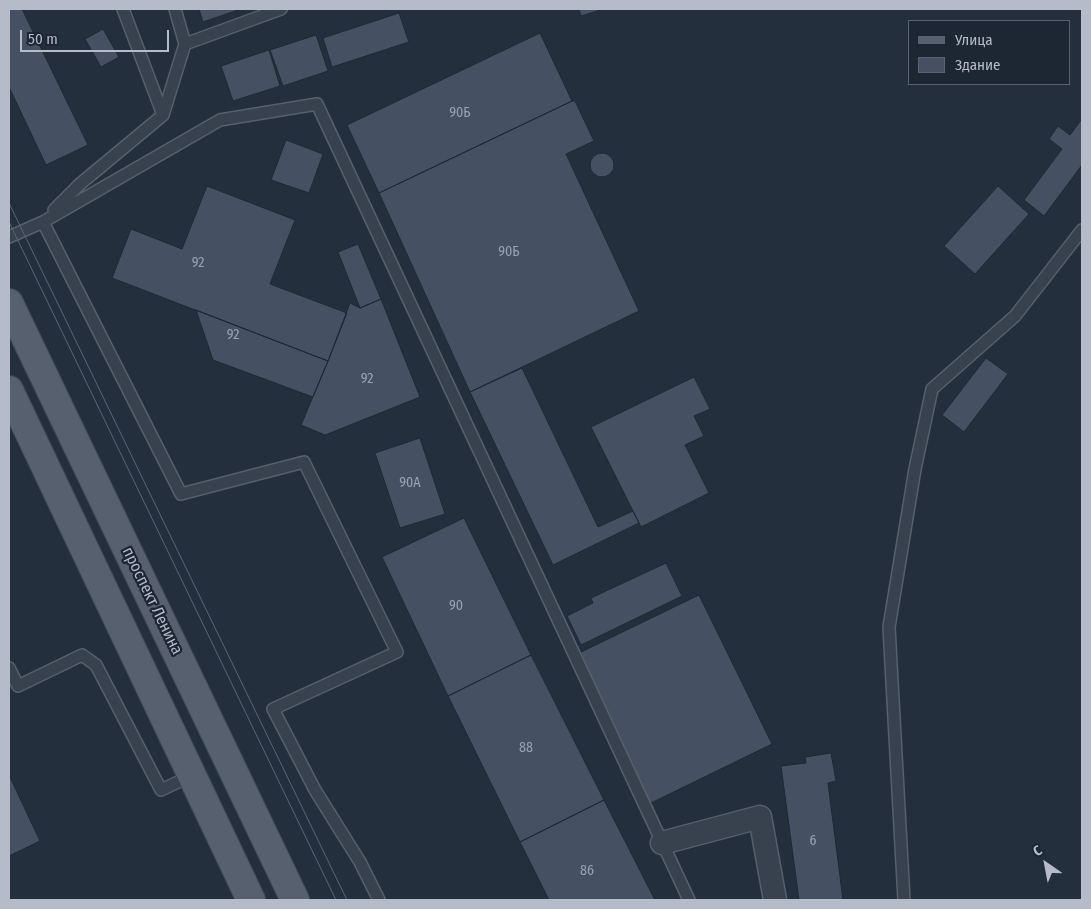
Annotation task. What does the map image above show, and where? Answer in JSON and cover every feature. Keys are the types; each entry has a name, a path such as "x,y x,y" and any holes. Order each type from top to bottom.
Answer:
{"main road":[{"name":"проспект Ленина","path":"9,303 295,900"},
{"path":"10,401 251,900"},
{"path":"179,750 191,758 204,756 212,748 215,734"}],"street":[{"path":"662,843 760,817 775,900"}],"lane":[{"path":"123,9 163,115"},
{"path":"42,222 80,184 163,115 185,44 175,9"},
{"path":"185,44 281,9"},
{"path":"9,237 42,222 220,120 317,104 689,900"},
{"path":"42,222 181,494 304,462 397,652 274,708 316,790 360,862 379,900"},
{"path":"904,900 889,627 915,469 932,389 1015,316 1082,230"},
{"path":"9,668 18,686 82,655 96,665 161,790 191,776"}],"building":[{"path":"9,9 22,9 88,145 46,165 9,87"},
{"path":"199,9 241,9 203,22"},
{"path":"579,9 604,9 581,16"},
{"path":"399,13 409,42 332,67 323,38"},
{"path":"103,29 119,57 101,67 85,39"},
{"path":"540,33 572,101 379,193 347,125"},
{"path":"316,35 328,71 283,86 270,50"},
{"path":"269,50 280,86 233,101 221,66"},
{"path":"575,101 594,141 566,154 639,311 470,392 379,193"},
{"path":"1082,119 1082,165 1044,216 1024,200 1062,149 1049,139 1058,126 1070,135"},
{"path":"286,140 323,154 309,193 271,180"},
{"path":"602,153 607,154 613,160 613,170 607,176 602,177 597,176 591,170 590,165 591,160 597,154"},
{"path":"207,186 295,220 270,284 347,313 328,361 112,278 131,229 182,249"},
{"path":"998,186 1029,214 975,274 944,246"},
{"path":"358,244 381,299 360,308 338,252"},
{"path":"381,299 420,397 325,435 301,425 350,303 360,308"},
{"path":"196,310 328,361 313,397 213,360"},
{"path":"986,358 1008,374 964,432 942,415"},
{"path":"522,368 598,527 633,511 639,523 553,565 470,392"},
{"path":"694,377 710,409 694,416 704,436 685,445 709,493 641,527 591,427"},
{"path":"420,438 445,514 400,528 375,453"},
{"path":"464,518 531,655 448,696 382,557"},
{"path":"666,563 682,596 581,645 567,616 593,603 591,598"},
{"path":"699,595 772,744 649,804 577,654"},
{"path":"531,655 604,800 520,842 448,696"},
{"path":"831,753 836,781 828,783 843,900 799,900 781,766 806,763 805,757"},
{"path":"9,775 40,841 9,856"},
{"path":"604,800 655,900 549,900 520,842"}],"tram line":[{"path":"9,203 347,900"},
{"path":"9,222 336,900"}]}
